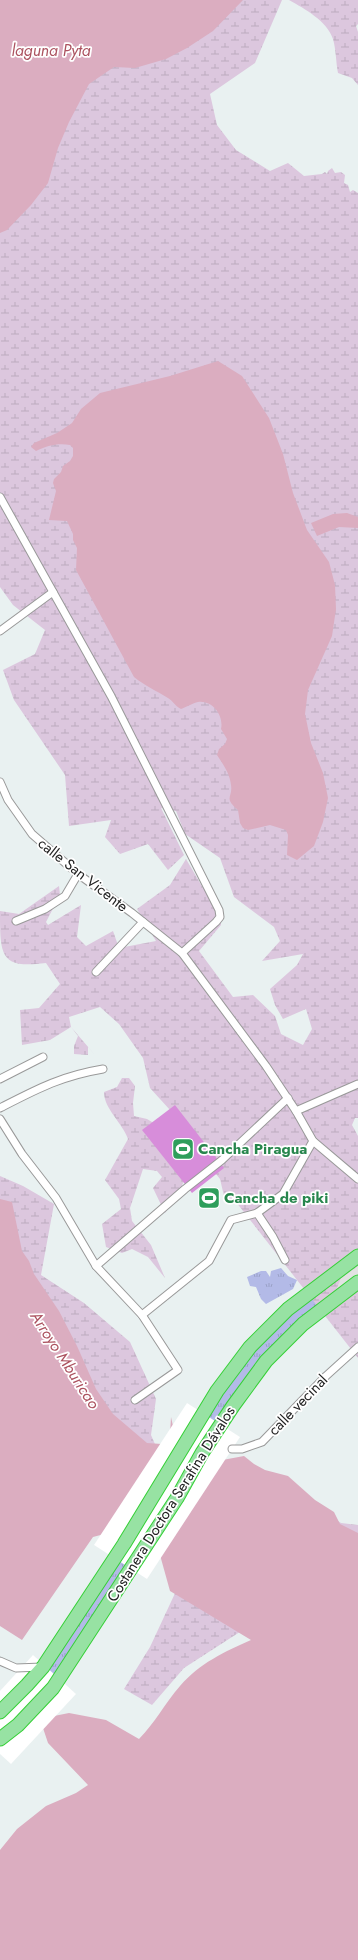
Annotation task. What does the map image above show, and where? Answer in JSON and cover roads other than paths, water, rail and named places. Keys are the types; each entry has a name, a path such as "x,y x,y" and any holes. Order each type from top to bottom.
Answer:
{"highway":[{"name":"Costanera Doctora Serafina Dávalos","path":"1,1710 28,1685 43,1667 124,1544 217,1391 250,1347 288,1309 358,1256"},
{"name":"Costanera Doctora Serafina Dávalos","path":"0,1740 18,1725 53,1688 177,1498 202,1453 232,1406 266,1361 303,1324 358,1282"}],"street":[{"path":"0,498 111,696 219,910 220,917 216,922 182,953"},
{"path":"1,627 53,592"},
{"name":"calle San Vicente","path":"0,782 8,800 32,834 78,874 182,953 288,1098 313,1141"},
{"path":"16,922 44,909 65,896 78,874"},
{"path":"96,972 143,922"},
{"path":"0,1078 43,1057"},
{"path":"0,1108 51,1082 76,1074 103,1069"},
{"path":"296,1111 358,1084"},
{"path":"96,1266 185,1189 222,1160 288,1098"},
{"path":"0,1119 22,1154 56,1198 96,1266 142,1315 178,1370 135,1400"},
{"path":"142,1315 209,1260 231,1220 257,1213 283,1194 313,1141 358,1179"},
{"path":"257,1213 274,1237 285,1260"},
{"name":"calle vecinal","path":"232,1449 242,1449 262,1442 326,1376 358,1347"},
{"path":"0,1661 16,1668 43,1667"}],"water":[{"name":"laguna Pyta","path":"0,0 243,0 213,31 187,48 166,59 135,68 114,67 89,84 69,122 58,148 48,183 31,205 7,230 0,233"},
{"path":"218,361 242,376 269,418 283,454 293,493 307,530 329,562 335,585 336,609 332,636 308,690 305,714 311,743 323,773 328,798 323,822 314,846 297,860 287,855 288,835 286,830 270,825 248,830 243,828 240,823 238,810 233,806 230,800 231,789 229,777 217,755 219,749 225,744 227,739 221,729 221,719 219,714 213,706 203,702 198,702 181,709 168,698 134,677 76,570 77,548 67,521 49,520 56,491 53,483 54,479 61,472 63,466 70,461 73,456 73,448 70,445 65,444 48,446 36,451 31,447 34,443 57,433 72,423 81,409 100,393 170,376"},
{"path":"347,513 358,517 358,528 339,527 317,536 311,523 333,514"},
{"name":"Arroyo Mburicao","path":"0,1199 12,1202 22,1251 29,1261 34,1274 59,1311 77,1346 96,1389 113,1414 147,1443 162,1444 170,1434 171,1417 175,1435 119,1530 93,1537 22,1640 0,1626"},
{"path":"244,1456 265,1470 288,1476 315,1500 334,1512 340,1524 358,1533 358,1960 0,1960 0,1850 17,1829 46,1806 76,1793 88,1785 48,1743 42,1725 49,1717 69,1713 106,1720 139,1739 180,1686 188,1678 213,1659 251,1640 170,1591 160,1555 217,1461"}],"place":[{"name":"Cancha Piragua","path":"183,1149"},
{"name":"Cancha de piki","path":"209,1198"}]}
